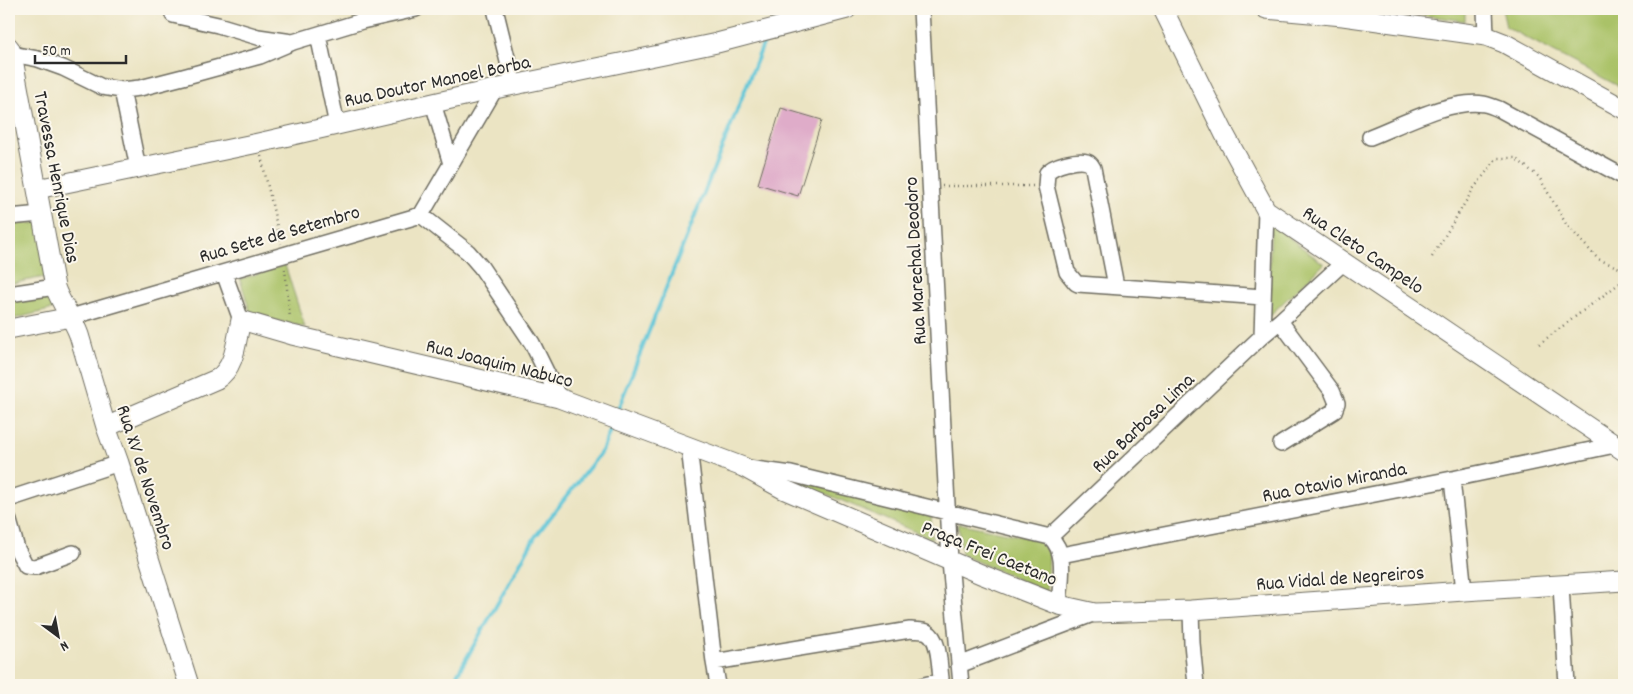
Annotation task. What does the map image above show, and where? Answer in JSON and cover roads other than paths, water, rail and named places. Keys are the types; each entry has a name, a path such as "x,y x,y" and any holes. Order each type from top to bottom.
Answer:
{"street":[{"path":"10,52 63,68 102,87 122,90 140,88 193,75 260,56 293,42 362,21 416,9"},
{"path":"496,9 514,86"},
{"name":"Rua Doutor Manoel Borba","path":"36,189 258,143 495,89 717,43 847,9"},
{"name":"Rua Marechal Deodoro","path":"921,9 950,561 960,675"},
{"name":"Rua Cleto Campelo","path":"1164,9 1225,135 1266,210 1620,448"},
{"path":"1266,9 1344,12 1493,38 1624,110"},
{"path":"1485,9 1493,38"},
{"path":"173,15 218,25 258,37 293,42"},
{"path":"318,35 336,125"},
{"name":"Travessa Henrique Dias","path":"10,52 55,287"},
{"path":"495,89 421,215 468,252 482,267 532,343 566,401"},
{"path":"122,90 138,168"},
{"path":"433,104 451,164"},
{"path":"1370,137 1442,109 1457,105 1484,104 1499,109 1624,177"},
{"path":"1116,286 1094,171 1091,164 1083,162 1061,164 1052,168 1047,173 1046,186 1067,272 1078,284 1263,297"},
{"path":"1262,336 1266,210"},
{"path":"9,217 41,214"},
{"name":"Rua Sete de Setembro","path":"9,329 71,317 421,215"},
{"name":"Rua Barbosa Lima","path":"1050,537 1262,336 1344,262"},
{"path":"106,428 223,375 231,363 241,320 224,273"},
{"path":"9,294 55,287"},
{"name":"Rua XV de Novembro","path":"55,287 62,304 80,335 106,428 119,463 189,685"},
{"name":"Rua Joaquim Nabuco","path":"241,320 566,401 743,467"},
{"path":"1280,321 1332,391 1337,403 1334,410 1281,444"},
{"path":"690,447 718,685"},
{"name":"Rua Otavio Miranda","path":"1061,555 1620,448"},
{"path":"9,500 119,463"},
{"name":"Praça Frei Caetano","path":"743,467 791,474 1050,537 1057,545 1061,555 1059,605 950,561 783,489 743,467"},
{"path":"1452,479 1464,591"},
{"path":"9,521 17,549 26,566 35,567 73,553"},
{"name":"Rua Vidal de Negreiros","path":"1059,605 1095,613 1191,610 1624,581"},
{"path":"1561,586 1567,685"},
{"path":"1191,610 1196,685"},
{"path":"940,675 960,675 1095,613"},
{"path":"714,662 910,630 928,633 934,639 940,675 939,680 924,685"}],"waterway":[{"path":"616,414 764,42"},
{"path":"455,685 457,675 535,537 602,451 613,423"}]}
